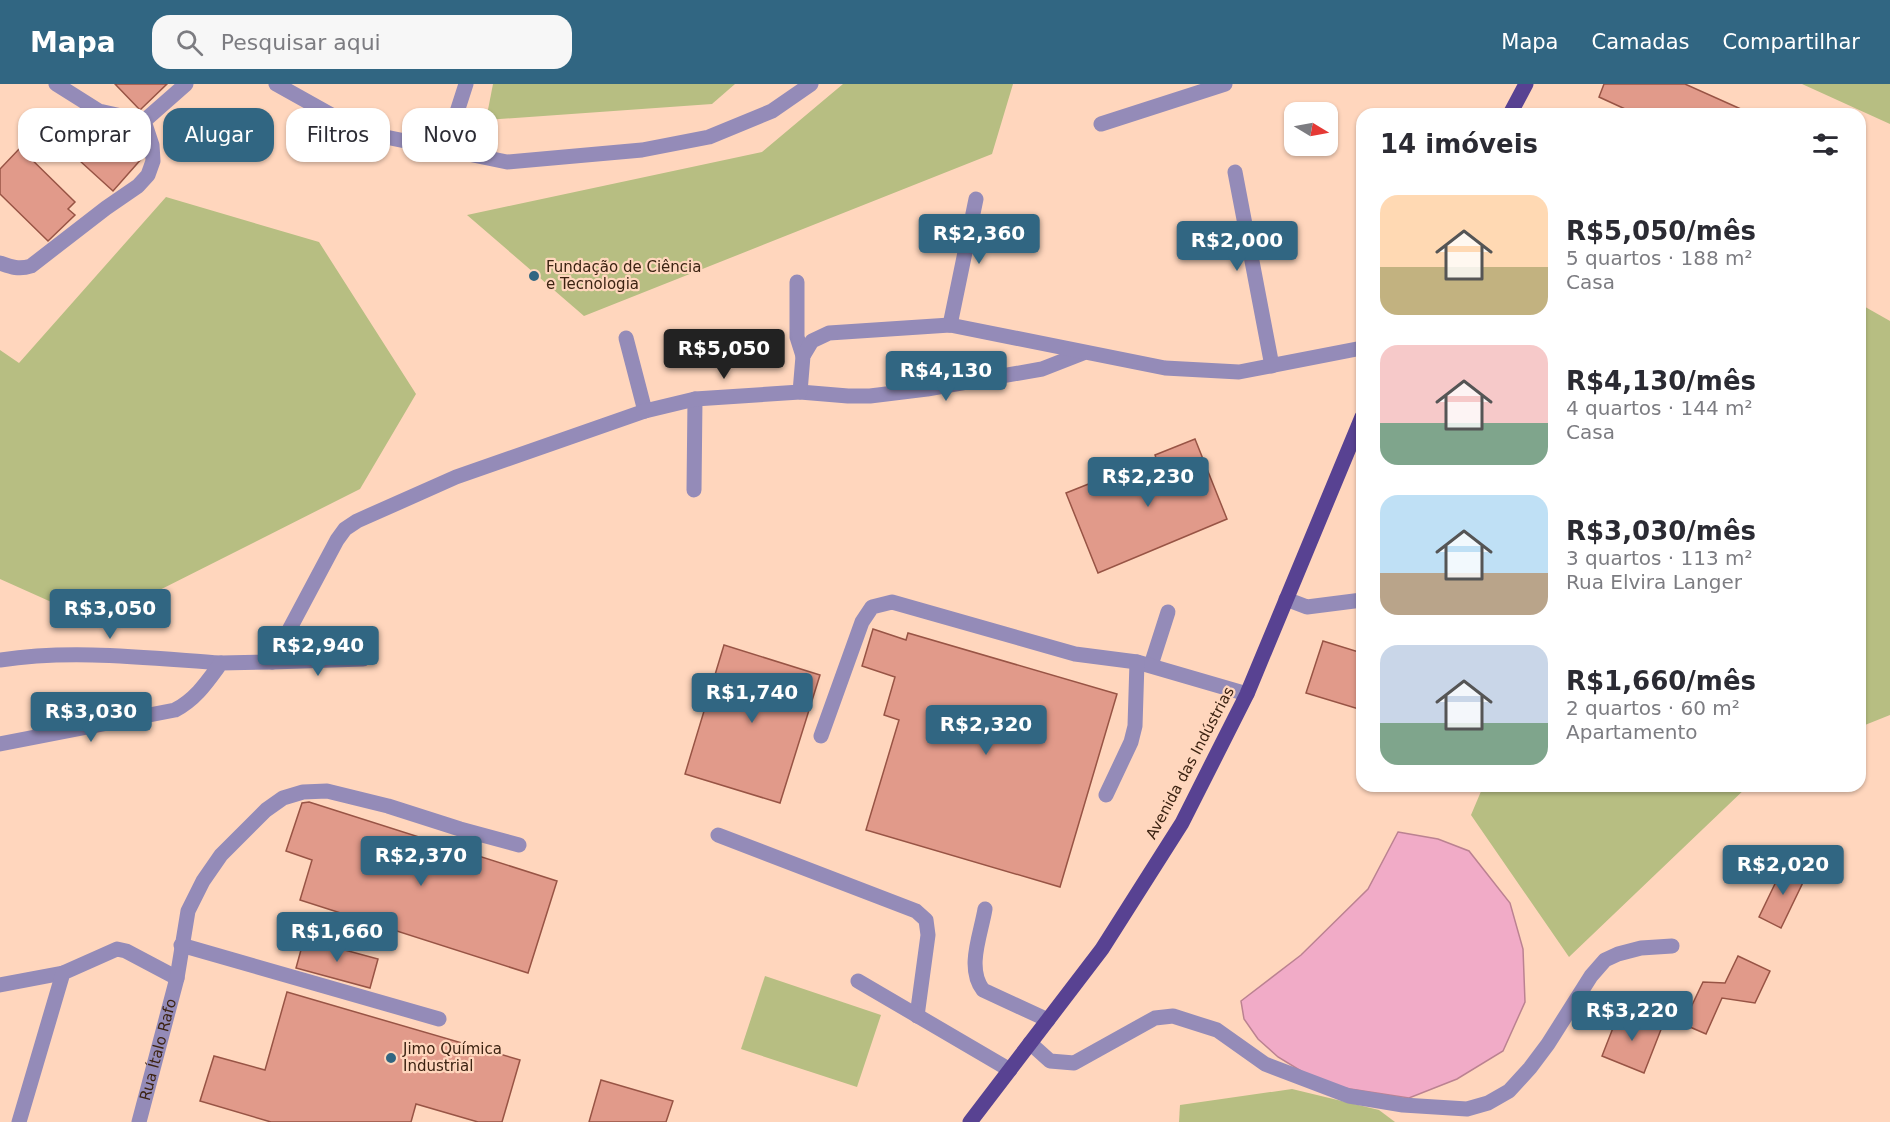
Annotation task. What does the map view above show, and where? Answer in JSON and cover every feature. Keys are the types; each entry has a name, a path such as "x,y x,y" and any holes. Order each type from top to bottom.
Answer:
{"main road":[{"path":"1513,108 1526,84"},
{"name":"Avenida das Indústrias","path":"970,1122 1102,949 1182,823 1247,694 1356,431"}],"street":[{"path":"56,84 94,108"},
{"path":"151,116 186,84"},
{"path":"276,84 353,127 402,140"},
{"path":"458,108 466,84"},
{"path":"498,160 507,162 642,150 709,137 772,111 811,84"},
{"path":"1101,124 1225,84"},
{"path":"0,263 23,269 31,266 138,186 147,175 153,161 151,142"},
{"path":"1235,172 1272,366"},
{"path":"950,325 976,199"},
{"path":"797,282 797,337 802,356 800,392"},
{"path":"802,356 812,341 829,333 950,325 1165,368 1239,372 1356,349"},
{"path":"626,338 645,411"},
{"path":"272,662 345,529 456,477 645,411 695,399 800,392 859,396 927,389 1042,369 1084,353"},
{"path":"694,490 695,399"},
{"path":"1286,599 1307,607 1356,601"},
{"path":"821,736 862,621 872,607 892,602 1075,654 1144,664 1247,694"},
{"path":"1106,795 1131,742 1144,664 1168,612"},
{"path":"0,660 19,657 107,656 221,663 363,659"},
{"path":"0,744 175,710 199,694 221,663"},
{"name":"Rua Ítalo Rafo","path":"139,1122 177,978 188,911 203,881 221,855 266,810 283,798 303,792 327,791 388,806 519,845"},
{"path":"718,835 916,911 926,920 928,934 917,1016"},
{"path":"985,909 974,968 976,981 983,990 1048,1020"},
{"path":"182,945 439,1019"},
{"path":"1030,1043 1050,1061 1074,1063 1155,1018 1173,1016 1217,1030 1265,1064 1349,1096 1403,1105 1467,1109 1488,1103 1509,1091 1530,1068 1591,976 1605,960 1641,948 1672,946"},
{"path":"0,985 63,973 117,949 126,951 177,978"},
{"path":"19,1122 63,973"},
{"path":"858,981 1010,1070"}],"green space":[{"path":"493,84 735,84 712,104 498,119 498,108 488,108"},
{"path":"843,84 1013,84 992,154 584,316 467,215 762,152"},
{"path":"1802,84 1890,84 1890,124 1866,113 1866,108 1855,108"},
{"path":"166,197 319,242 416,394 360,489 96,622 0,579 0,350 19,363"},
{"path":"1866,307 1890,321 1890,715 1866,725"},
{"path":"1481,792 1742,792 1569,957 1471,815"},
{"path":"765,976 881,1015 857,1087 741,1049"},
{"path":"1292,1089 1379,1110 1395,1122 1179,1122 1180,1105"}],"shaded area":[{"path":"1398,832 1438,839 1469,851 1510,903 1523,949 1525,1002 1503,1051 1457,1079 1409,1098 1344,1088 1306,1074 1278,1057 1258,1039 1244,1019 1241,1001 1301,955 1368,889"}],"building":[{"path":"115,84 167,84 142,108 138,108"},
{"path":"1604,84 1685,84 1739,108 1623,108 1599,97"},
{"path":"18,150 18,162 34,162 75,202 68,209 75,215 48,241 0,194 0,169"},
{"path":"81,162 139,162 113,191"},
{"path":"1195,439 1227,519 1098,573 1066,493 1096,481 1099,489 1158,464 1155,455"},
{"path":"873,629 906,640 908,633 1117,694 1060,887 866,830 899,720 884,715 895,677 862,666"},
{"path":"1323,641 1356,651 1356,708 1306,693"},
{"path":"724,645 820,675 780,803 685,774"},
{"path":"309,802 557,881 528,973 300,900 312,860 286,851 302,803"},
{"path":"1785,863 1807,874 1781,928 1759,917"},
{"path":"304,939 378,959 370,988 296,968"},
{"path":"1738,956 1770,971 1755,1003 1722,998 1706,1034 1683,1024 1703,982 1725,983"},
{"name":"Jimo Química Industrial","path":"287,992 520,1060 502,1122 478,1122 416,1104 411,1122 271,1122 200,1101 214,1056 265,1070"},
{"path":"1620,1010 1662,1027 1644,1073 1602,1056"},
{"path":"601,1080 673,1101 666,1122 589,1122"}],"place":[{"name":"Fundação de Ciência e Tecnologia","path":"534,276"},
{"name":"Jimo Química Industrial","path":"391,1058"}]}
